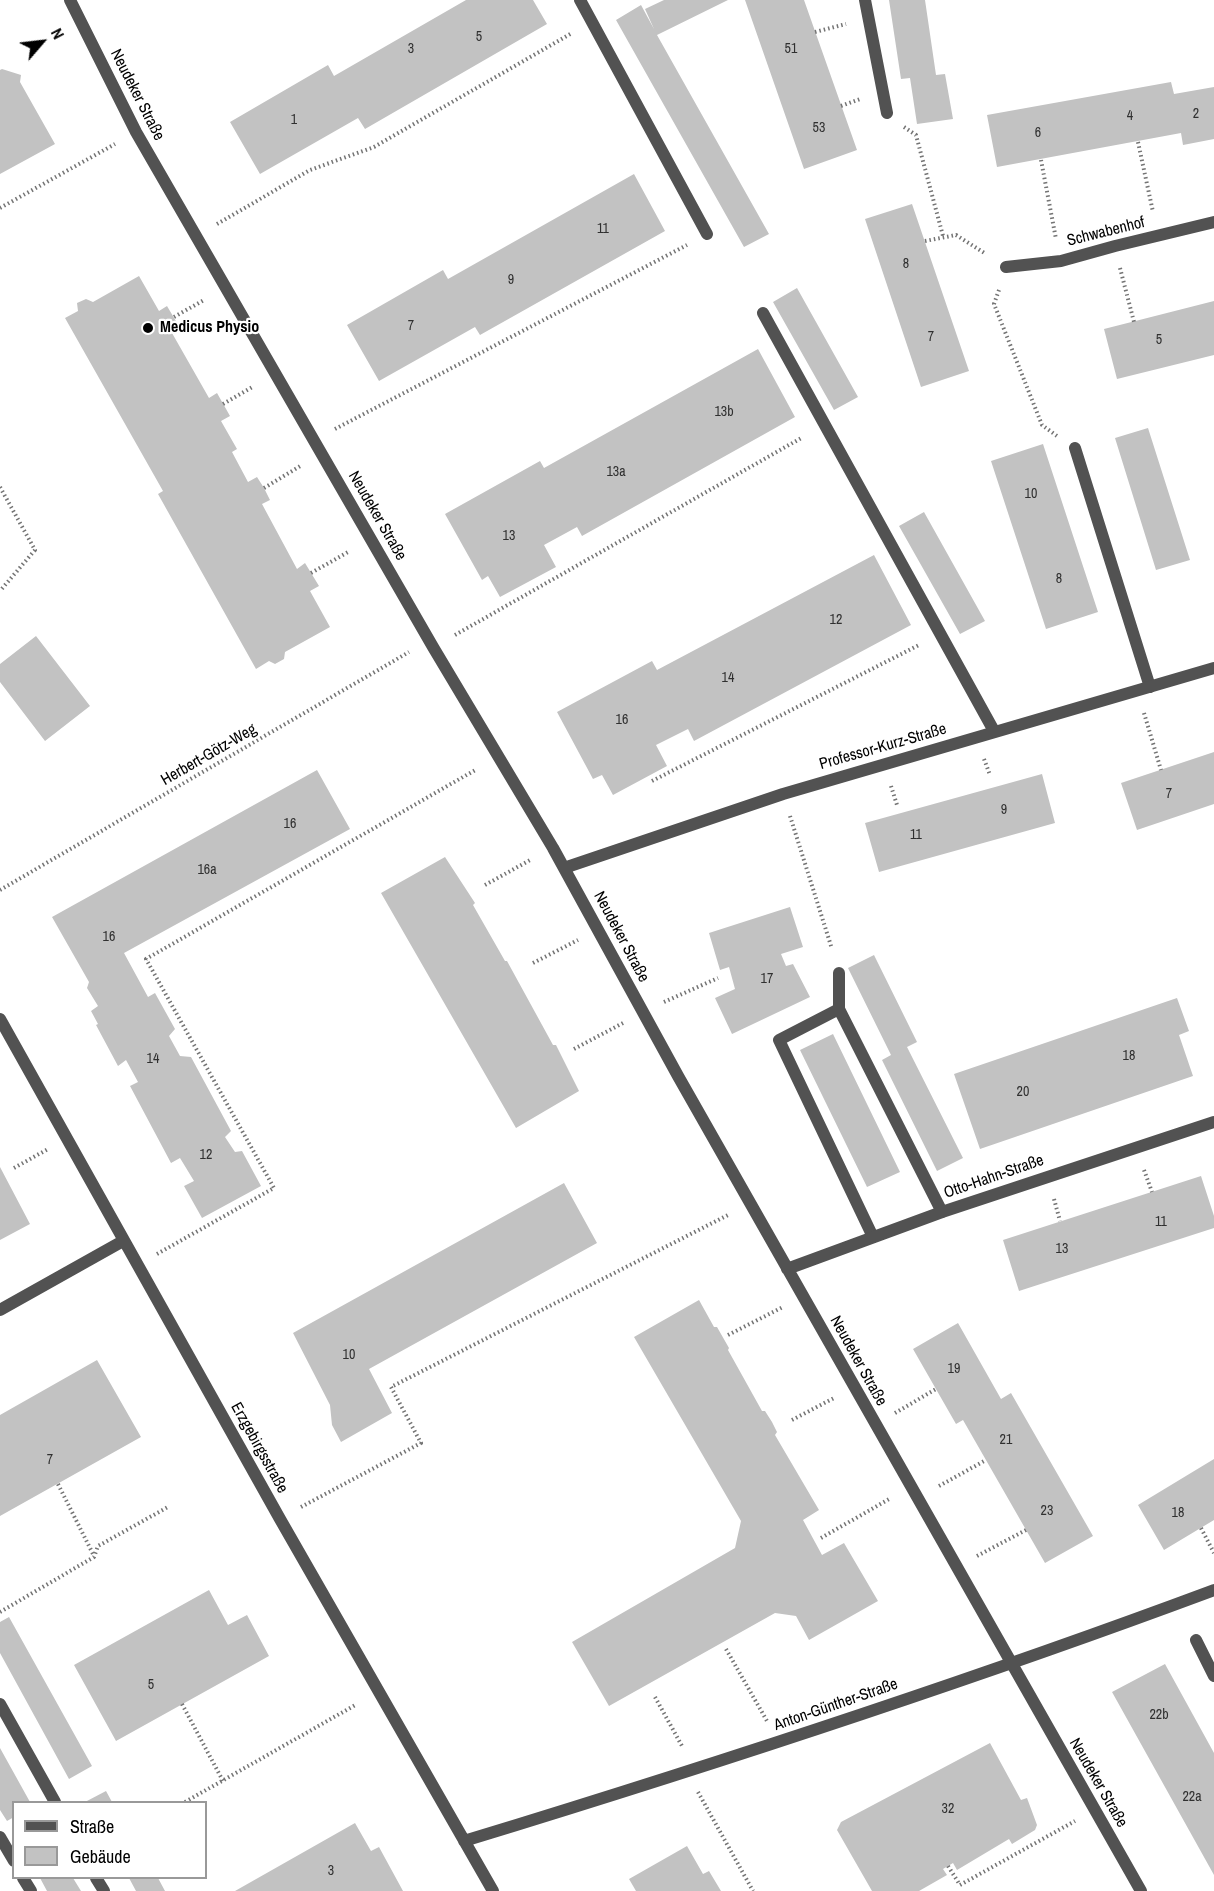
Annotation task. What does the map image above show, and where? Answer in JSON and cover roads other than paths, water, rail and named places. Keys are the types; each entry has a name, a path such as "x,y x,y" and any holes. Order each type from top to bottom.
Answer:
{"street":[{"name":"Neudeker Straße","path":"70,0 136,132 431,644 553,848 642,1012 752,1203 1010,1664 1141,1891"},
{"path":"580,0 707,234"},
{"path":"865,0 887,113"},
{"name":"Schwabenhof","path":"1006,267 1061,261 1214,222"},
{"path":"763,313 994,731"},
{"path":"1075,448 1150,687"},
{"name":"Professor-Kurz-Straße","path":"564,868 783,794 1214,668"},
{"path":"839,973 839,1009 942,1212"},
{"path":"839,1009 779,1040 873,1237"},
{"name":"Erzgebirgsstraße","path":"0,1018 137,1266 493,1891"},
{"name":"Otto-Hahn-Straße","path":"787,1269 942,1212 1214,1122"},
{"path":"0,1311 123,1241"},
{"name":"Anton-Günther-Straße","path":"464,1842 695,1770 1010,1664 1214,1590"},
{"path":"1196,1640 1214,1676"},
{"path":"0,1704 54,1801"},
{"path":"0,1838 12,1858"}],"place":[{"name":"Medicus Physio","path":"148,328"}]}
